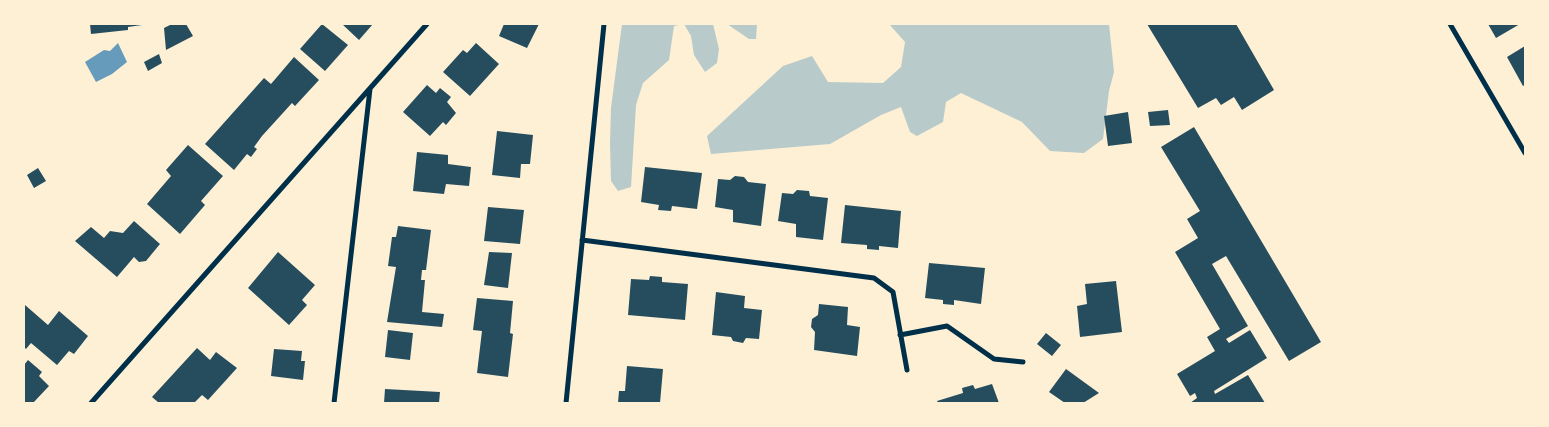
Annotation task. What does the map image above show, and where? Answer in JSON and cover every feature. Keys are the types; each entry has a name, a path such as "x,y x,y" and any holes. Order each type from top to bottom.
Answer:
{"street":[{"path":"91,403 427,24"},
{"path":"566,403 604,24"},
{"path":"1450,24 1525,153"},
{"path":"334,403 370,88"},
{"path":"582,240 874,278 893,292 907,370"},
{"path":"900,335 947,326 994,360 1022,362"}],"shaded area":[{"path":"622,24 684,24 674,26 669,60 643,83 636,105 631,187 618,191 611,181 610,143 611,108"},
{"path":"684,24 713,24 719,49 717,63 705,72 694,55 691,36"},
{"path":"727,24 757,24 756,39 749,39"},
{"path":"889,24 1109,24 1114,72 1109,91 1103,139 1084,153 1050,151 1022,122 961,93 946,102 943,122 917,136 910,132 901,107 881,115 830,144 711,154 707,136 783,66 812,56 828,82 883,83 901,67 905,42"}],"water":[{"path":"118,43 127,62 112,74 96,82 85,62 104,50 110,51"}],"building":[{"path":"90,24 142,25 128,27 128,30 91,34"},
{"path":"172,24 186,24 193,36 166,50 164,28"},
{"path":"322,24 348,45 325,71 300,49"},
{"path":"342,24 373,24 359,40"},
{"path":"504,24 539,24 527,48 499,36"},
{"path":"1147,24 1236,24 1274,90 1242,110 1234,97 1221,105 1216,98 1198,108"},
{"path":"1488,24 1520,24 1496,38"},
{"path":"476,43 499,64 470,96 443,72 463,50 467,53"},
{"path":"1525,46 1525,85 1523,86 1507,57"},
{"path":"159,54 162,63 148,71 144,62"},
{"path":"294,57 319,80 295,106 292,103 262,136 254,147 257,149 251,157 247,154 234,170 205,144 264,78 271,84"},
{"path":"427,85 436,93 440,88 451,97 447,102 456,113 446,125 443,122 430,136 403,112"},
{"path":"1168,110 1170,125 1150,126 1148,112"},
{"path":"1128,112 1132,143 1108,146 1104,116"},
{"path":"1194,127 1321,342 1289,361 1226,256 1212,264 1248,326 1226,339 1229,343 1250,330 1267,358 1214,391 1215,394 1248,375 1265,403 1190,403 1197,398 1195,393 1190,396 1177,374 1215,351 1207,337 1220,329 1175,252 1198,238 1187,219 1200,211 1161,147"},
{"path":"497,131 533,135 530,164 521,164 520,178 492,175"},
{"path":"188,145 223,176 201,201 205,205 180,234 147,204 171,176 166,170"},
{"path":"417,152 448,155 448,164 471,167 469,186 446,184 444,194 413,191"},
{"path":"645,167 702,173 697,209 672,206 671,211 658,210 659,205 641,202"},
{"path":"38,168 46,181 34,188 27,175"},
{"path":"735,176 744,177 748,182 766,184 761,226 733,222 733,210 715,207 718,179 730,180"},
{"path":"797,190 809,191 810,196 828,198 823,240 796,237 796,224 778,221 782,193 793,194"},
{"path":"845,205 901,211 898,248 879,246 879,250 867,249 867,245 841,243"},
{"path":"488,207 524,210 520,244 484,241"},
{"path":"134,221 160,244 146,261 139,262 134,257 117,277 75,241 91,227 104,238 110,231 123,233"},
{"path":"398,226 431,230 426,270 422,270 421,280 425,280 422,312 444,314 442,327 387,322 396,267 388,266 392,237 396,237"},
{"path":"278,252 315,285 302,300 307,305 289,325 248,288"},
{"path":"489,252 512,253 508,288 484,285"},
{"path":"929,263 985,268 981,304 954,300 954,305 943,304 943,300 925,298"},
{"path":"650,276 662,277 662,282 688,284 685,320 628,315 631,279 649,280"},
{"path":"1116,281 1122,332 1080,337 1077,306 1087,304 1085,284"},
{"path":"716,292 745,296 744,308 762,310 759,339 746,338 743,343 733,341 731,337 712,335"},
{"path":"477,298 513,301 510,333 513,334 508,377 477,373 482,331 473,330"},
{"path":"819,304 848,307 847,325 860,327 857,356 814,350 815,332 811,327 812,319 818,315"},
{"path":"25,305 48,325 59,311 88,336 74,354 69,351 57,365 31,343 26,349 24,347"},
{"path":"388,330 413,333 410,360 385,357"},
{"path":"1046,333 1061,345 1052,356 1037,344"},
{"path":"197,348 210,360 216,352 237,368 208,400 202,395 194,403 159,403 152,397"},
{"path":"274,349 302,351 301,361 305,361 303,380 271,376"},
{"path":"28,360 42,372 39,376 49,386 33,403 24,403 24,365"},
{"path":"627,366 663,369 660,403 618,403 619,391 625,391"},
{"path":"1066,369 1099,393 1083,403 1065,403 1049,392"},
{"path":"992,384 999,403 938,403 937,401 963,393 962,388 973,385 975,389"},
{"path":"385,389 440,392 439,403 384,403"}]}
